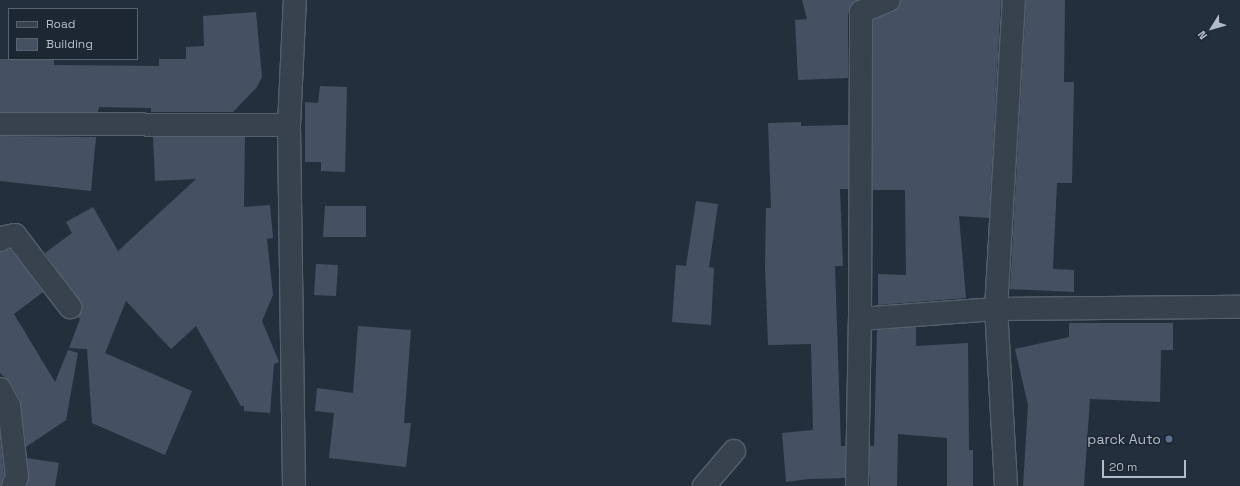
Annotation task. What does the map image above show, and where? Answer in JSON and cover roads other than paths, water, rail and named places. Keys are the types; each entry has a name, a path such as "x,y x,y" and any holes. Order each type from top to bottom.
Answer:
{"street":[{"path":"294,486 289,125 295,0"},
{"path":"858,486 861,12 889,0"},
{"path":"1006,486 996,309 1014,0"},
{"path":"0,124 289,125"},
{"path":"0,240 5,237 15,235 70,307"},
{"path":"860,319 996,309 1240,307"},
{"path":"0,390 9,406 17,477 13,486"},
{"path":"704,486 734,452"}],"place":[{"name":"parck Auto","path":"1169,439"}]}
